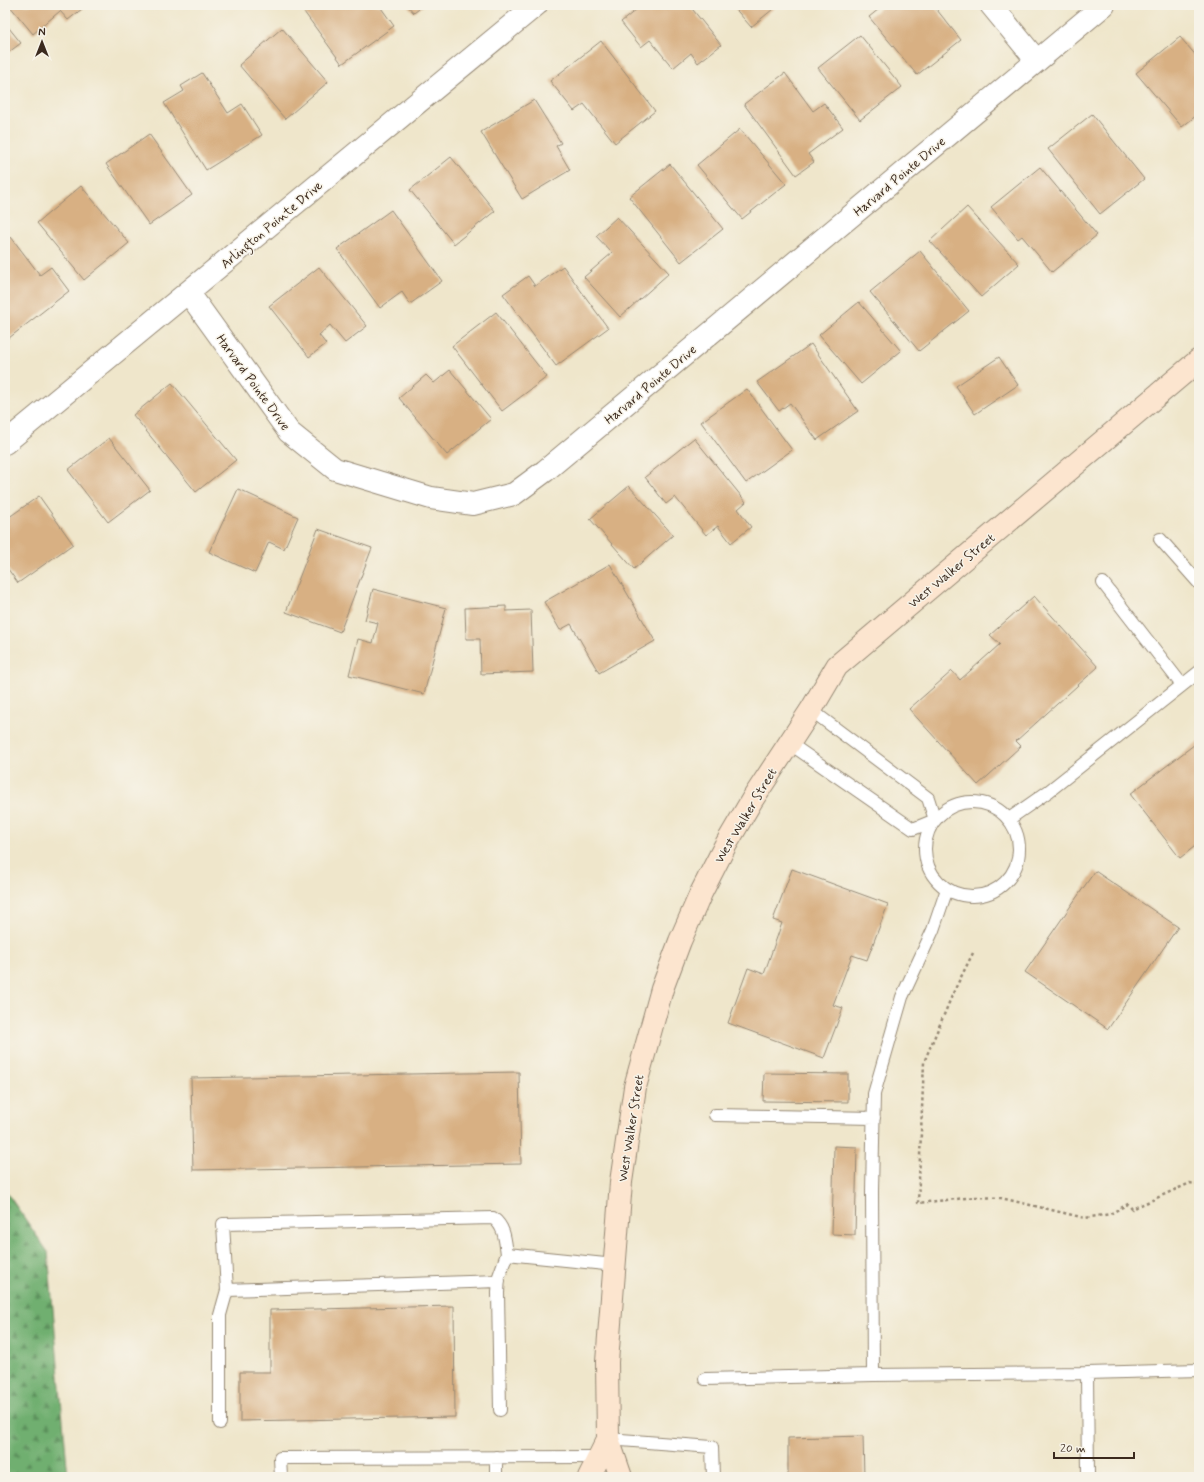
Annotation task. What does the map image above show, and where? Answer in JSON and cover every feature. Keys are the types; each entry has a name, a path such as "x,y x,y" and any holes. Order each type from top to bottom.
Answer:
{"street":[{"name":"Arlington Pointe Drive","path":"5,443 536,5"},
{"path":"991,5 1037,61"},
{"name":"Harvard Pointe Drive","path":"188,292 289,432 335,469 431,498 473,504 514,494 545,471 1104,5"},
{"name":"West Walker Street","path":"589,1477 603,1448 607,1362 621,1182 635,1087 662,989 683,934 701,893 722,852 752,800 812,710 837,666 1199,360"},
{"name":"West Walker Street","path":"603,1448 621,1477"}],"lane":[{"path":"1160,539 1199,583"},
{"path":"1103,583 1182,685"},
{"path":"1009,819 1049,791 1199,672"},
{"path":"812,710 928,798 935,820"},
{"path":"789,743 913,829 935,820"},
{"path":"972,802 986,804 999,809 1009,819 1016,832 1020,846 1019,861 1012,875 1003,886 990,894 975,897 960,895 946,889 935,879 927,864 925,849 928,833 935,820 945,810 958,804 972,802"},
{"path":"873,1375 872,1191 874,1094 902,997 933,930 946,889"},
{"path":"715,1115 874,1118"},
{"path":"220,1423 220,1315 227,1290 223,1224 493,1218 499,1222 504,1233 507,1254 499,1281 500,1410"},
{"path":"507,1254 615,1265"},
{"path":"227,1290 499,1281"},
{"path":"705,1379 1199,1370"},
{"path":"1087,1372 1088,1477"},
{"path":"281,1477 280,1458 496,1457 603,1448 712,1447 713,1477"},
{"path":"496,1457 496,1477"}],"path":[{"path":"973,953 954,991 924,1062 918,1203 975,1197 1001,1198 1085,1218 1110,1214 1128,1204 1132,1209 1190,1184 1199,1184"}],"green space":[{"path":"5,1190 48,1252 68,1477 5,1477"}],"building":[{"path":"9,5 87,5 68,20 60,11 33,34"},
{"path":"299,5 379,5 394,26 342,64"},
{"path":"407,5 424,5 414,13"},
{"path":"642,5 689,5 721,45 698,63 691,53 673,68 650,40 641,47 621,22"},
{"path":"732,5 778,5 751,27"},
{"path":"884,5 933,5 961,40 917,75 869,17"},
{"path":"5,23 21,43 5,55"},
{"path":"282,28 328,82 285,119 239,65"},
{"path":"860,35 902,87 860,120 818,68"},
{"path":"1180,37 1199,59 1199,117 1197,115 1182,127 1136,73"},
{"path":"601,41 655,111 615,143 584,104 574,111 550,81"},
{"path":"202,73 228,113 242,104 262,135 206,170 164,103 184,91 181,86"},
{"path":"785,73 813,111 824,103 843,128 808,154 814,162 796,175 744,104"},
{"path":"534,100 561,143 556,146 570,170 522,199 481,132"},
{"path":"1092,114 1144,179 1100,214 1048,149"},
{"path":"740,129 786,184 742,219 697,165"},
{"path":"149,134 192,195 149,225 106,164"},
{"path":"451,157 495,211 454,244 410,190"},
{"path":"670,164 723,229 681,262 629,197"},
{"path":"1040,167 1097,235 1052,272 1022,236 1018,239 991,207"},
{"path":"81,186 129,243 84,280 37,223"},
{"path":"967,207 1019,264 981,297 930,241"},
{"path":"391,210 442,281 410,304 402,292 380,308 337,249"},
{"path":"617,217 669,273 620,317 584,277 612,253 596,236"},
{"path":"11,237 40,275 51,267 69,291 9,338 5,334 5,242"},
{"path":"920,251 969,311 919,351 870,292"},
{"path":"563,266 608,328 556,366 503,294 528,276 535,286"},
{"path":"319,267 367,326 345,343 330,325 319,335 326,344 309,357 269,306"},
{"path":"859,302 901,351 861,384 819,335"},
{"path":"496,312 547,377 502,411 452,346"},
{"path":"811,344 858,411 817,440 790,403 779,411 757,382"},
{"path":"999,357 1018,385 975,414 956,386"},
{"path":"450,370 491,419 447,455 399,398 426,375 434,383"},
{"path":"172,383 236,460 196,492 133,415"},
{"path":"747,389 792,450 746,483 701,422"},
{"path":"109,438 150,490 108,522 68,470"},
{"path":"694,438 746,502 738,509 751,527 731,543 718,526 706,535 675,497 666,504 645,477"},
{"path":"629,486 673,535 634,569 590,519"},
{"path":"238,489 298,517 284,549 269,542 255,573 209,552"},
{"path":"39,496 73,544 18,583 5,565 5,520"},
{"path":"318,529 372,548 340,632 286,612"},
{"path":"610,564 655,641 599,673 571,624 560,630 544,602"},
{"path":"373,589 446,608 424,694 349,675 358,639 373,643 378,623 365,620"},
{"path":"1034,596 1098,667 1016,741 1021,746 978,785 909,709 952,671 960,680 1000,644 990,635"},
{"path":"506,606 506,611 531,610 533,672 481,674 480,639 466,639 465,608"},
{"path":"1199,741 1199,843 1180,858 1130,794"},
{"path":"792,869 888,904 867,960 852,955 833,1005 843,1008 824,1058 728,1023 748,968 764,974 782,923 773,920"},
{"path":"1095,871 1178,927 1108,1029 1025,972"},
{"path":"519,1072 521,1164 193,1170 191,1078"},
{"path":"764,1073 848,1074 848,1102 763,1101"},
{"path":"834,1146 857,1147 855,1235 832,1234"},
{"path":"454,1306 455,1417 240,1421 240,1372 270,1372 270,1310"},
{"path":"863,1436 864,1477 788,1477 788,1438"}]}
